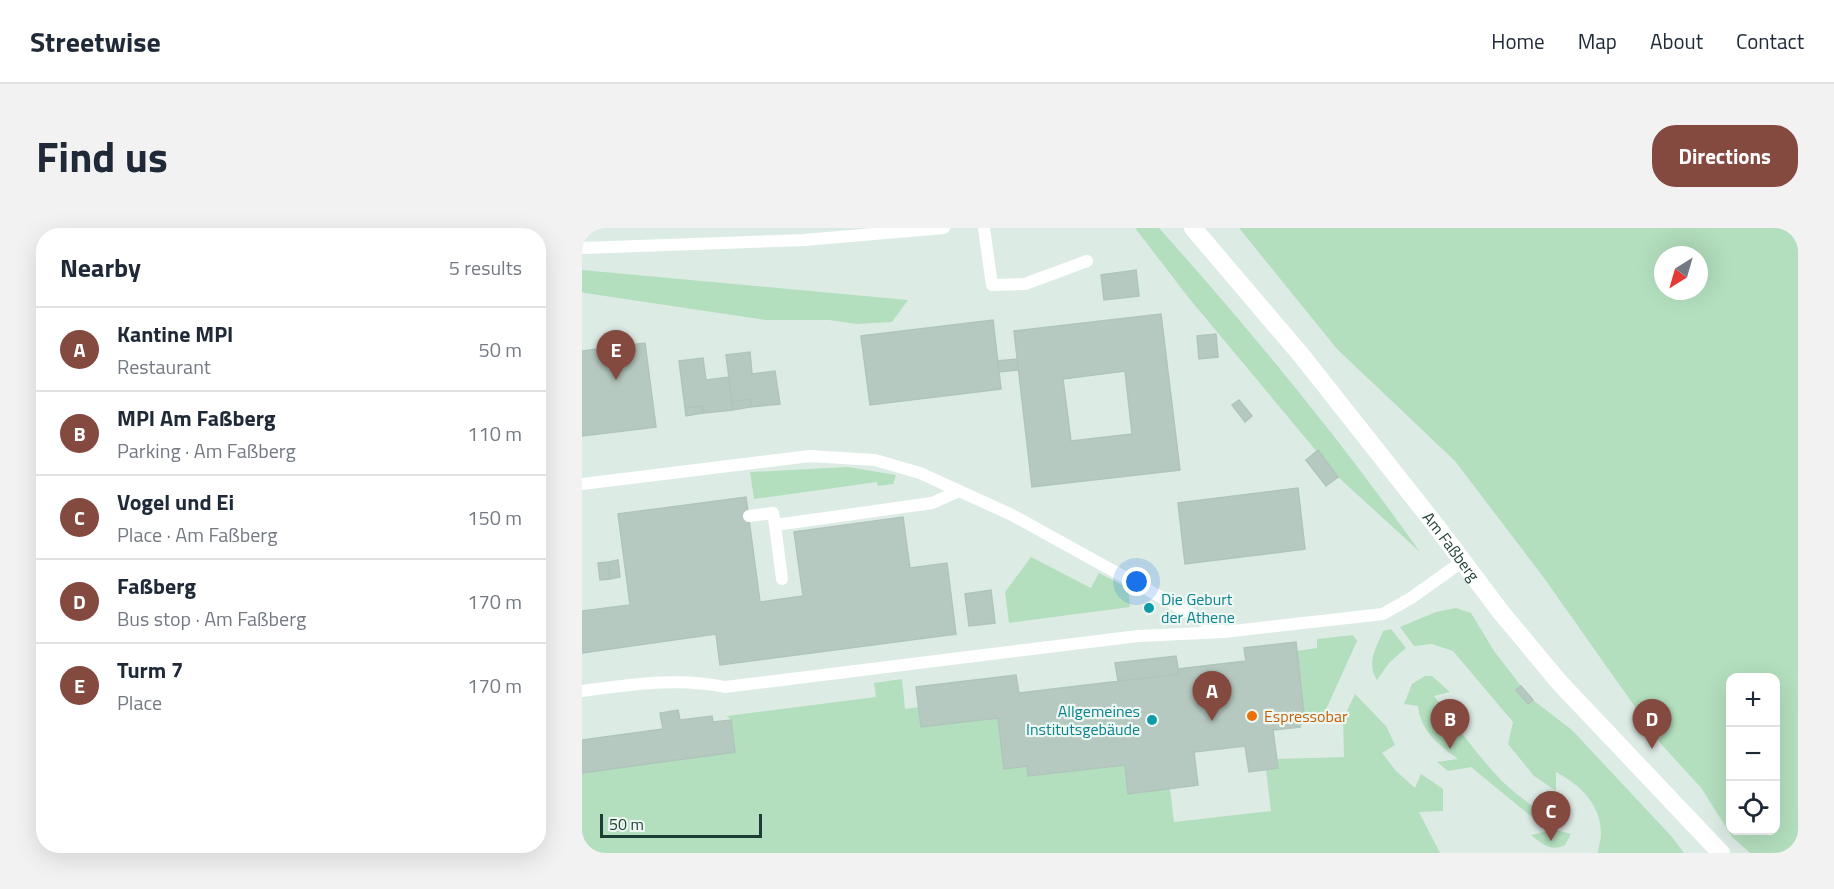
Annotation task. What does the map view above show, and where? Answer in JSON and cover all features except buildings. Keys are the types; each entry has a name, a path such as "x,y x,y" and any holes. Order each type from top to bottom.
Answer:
{"street":[{"name":"Am Faßberg","path":"1193,228 1302,356 1558,682 1721,853"}],"lane":[{"path":"582,248 804,240 944,228"},
{"path":"984,228 992,285 1025,284 1087,261"},
{"path":"582,484 810,456 874,460 920,473 1012,515 1224,632"},
{"path":"775,525 932,503 959,491"},
{"path":"749,516 773,513 782,579"},
{"path":"582,691 660,681 704,683 725,687 1138,636 1224,632 1383,614 1411,598 1463,561"}],"green space":[{"path":"1135,228 1159,228 1194,267 1327,427 1420,552 1338,477 1188,297"},
{"path":"1239,228 1798,228 1798,853 1750,853 1731,835 1780,835 1780,673 1726,673 1726,827 1702,789 1662,745 1544,578 1455,461 1337,349"},
{"path":"582,270 908,300 892,322 857,324 829,320 766,320 585,293 582,292"},
{"path":"848,467 896,475 893,484 878,486 877,482 754,499 750,472"},
{"path":"1031,557 1091,588 1099,573 1128,588 1130,607 1009,623 1005,592"},
{"path":"1456,608 1471,613 1494,651 1521,686 1516,690 1528,704 1533,700 1572,730 1672,837 1684,853 1598,853 1601,837 1600,823 1593,805 1581,789 1556,772 1556,791 1534,776 1508,744 1513,722 1453,651 1432,644 1414,646 1400,627 1436,612"},
{"path":"1391,629 1406,648 1389,663 1377,680 1372,668 1373,656 1383,631"},
{"path":"1353,635 1357,641 1323,716 1317,721 1305,723 1297,651 1317,648 1317,639"},
{"path":"1425,676 1432,676 1450,692 1434,696 1492,770 1507,786 1547,818 1556,830 1571,834 1565,845 1551,847 1531,835 1549,831 1471,767 1448,771 1437,762 1458,759 1432,737 1423,723 1418,706 1404,704 1412,684"},
{"path":"902,679 905,709 919,707 921,727 998,718 1004,769 1027,766 1029,776 1125,765 1128,794 1170,789 1174,822 1271,811 1266,770 1277,768 1277,759 1344,757 1343,719 1355,694 1386,726 1395,745 1382,753 1396,771 1415,788 1421,774 1443,789 1443,811 1419,812 1440,853 582,853 582,773 735,752 731,720 727,716 876,697 874,683"}],"place":[{"name":"Turm 7","path":"616,380"},
{"name":"Die Geburt der Athene","path":"1149,608"},
{"name":"Espressobar","path":"1252,716"},
{"name":"Allgemeines Institutsgebäude","path":"1152,720"},
{"name":"Kantine MPI","path":"1212,721"},
{"name":"MPI Am Faßberg","path":"1450,749"},
{"name":"Faßberg","path":"1652,749"},
{"name":"Vogel und Ei","path":"1551,841"}]}
